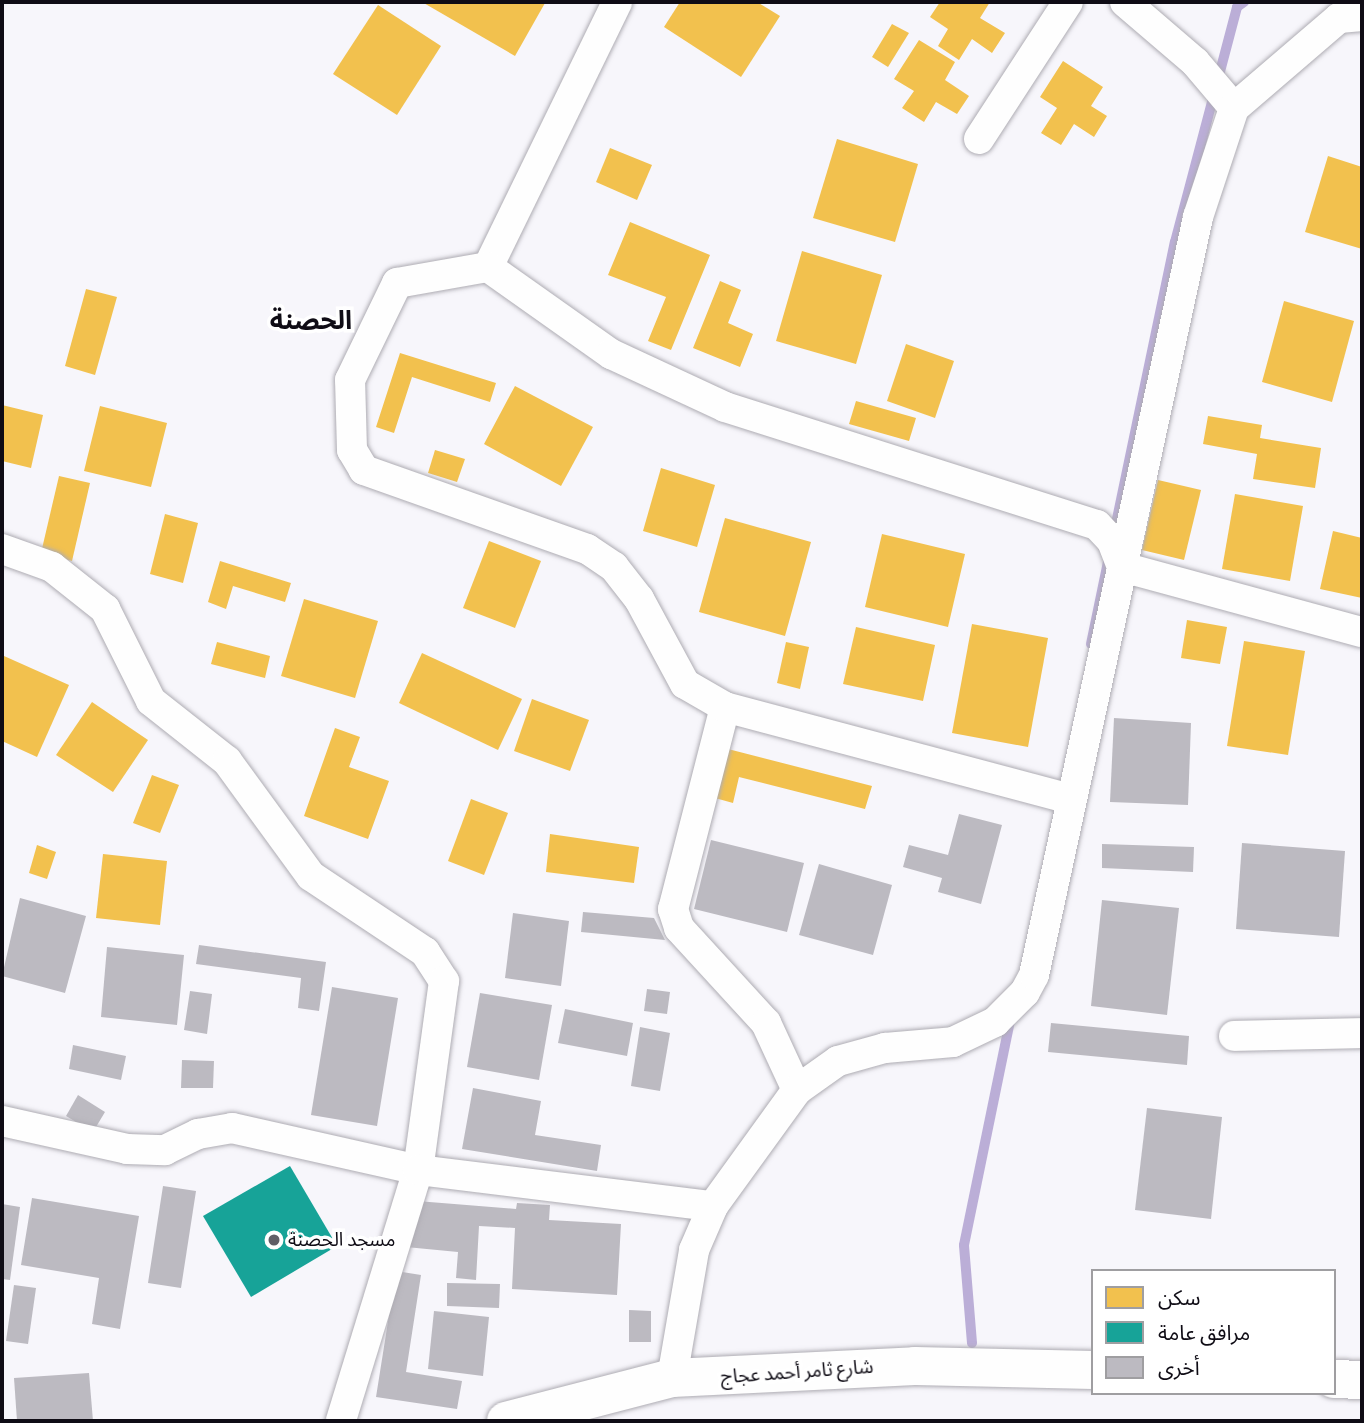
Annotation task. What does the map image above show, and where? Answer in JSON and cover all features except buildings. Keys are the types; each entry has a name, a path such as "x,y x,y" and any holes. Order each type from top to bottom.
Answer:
{"main road":[{"name":"شارع ثامر أحمد عجاج","path":"506,1421 672,1378 915,1366 1091,1370"},
{"path":"1336,1379 1362,1380"}],"street":[{"path":"488,267 617,2"},
{"path":"979,139 1068,2"},
{"path":"1125,2 1195,62 1234,108"},
{"path":"672,1378 694,1250 713,1206 797,1090 838,1061 885,1048 953,1042 995,1021 1013,1005 1034,975 1198,217 1234,108 1339,18 1362,16"},
{"path":"1070,799 725,707 685,684 639,598 614,567 587,549 364,470 352,450 350,380 397,284 488,267 611,354 725,407 1097,525 1112,541 1122,567"},
{"path":"2,549 52,568 105,609 151,701 227,761 311,876 425,952 444,981 418,1170 341,1421"},
{"path":"1122,567 1362,632"},
{"path":"725,707 673,909 679,928 766,1023 797,1090"},
{"path":"1234,1036 1362,1033"},
{"path":"2,1121 127,1149 165,1150 198,1134 232,1128 418,1170 713,1206"}],"waterway":[{"path":"1113,538 1175,242 1237,7 1244,2"},
{"path":"1091,644 1109,557"},
{"path":"972,1343 964,1245 1011,1016"}],"place":[{"name":"مسجد الحصنة","path":"274,1240"}],"district":[{"name":"الحصنة","path":"311,320"}]}
